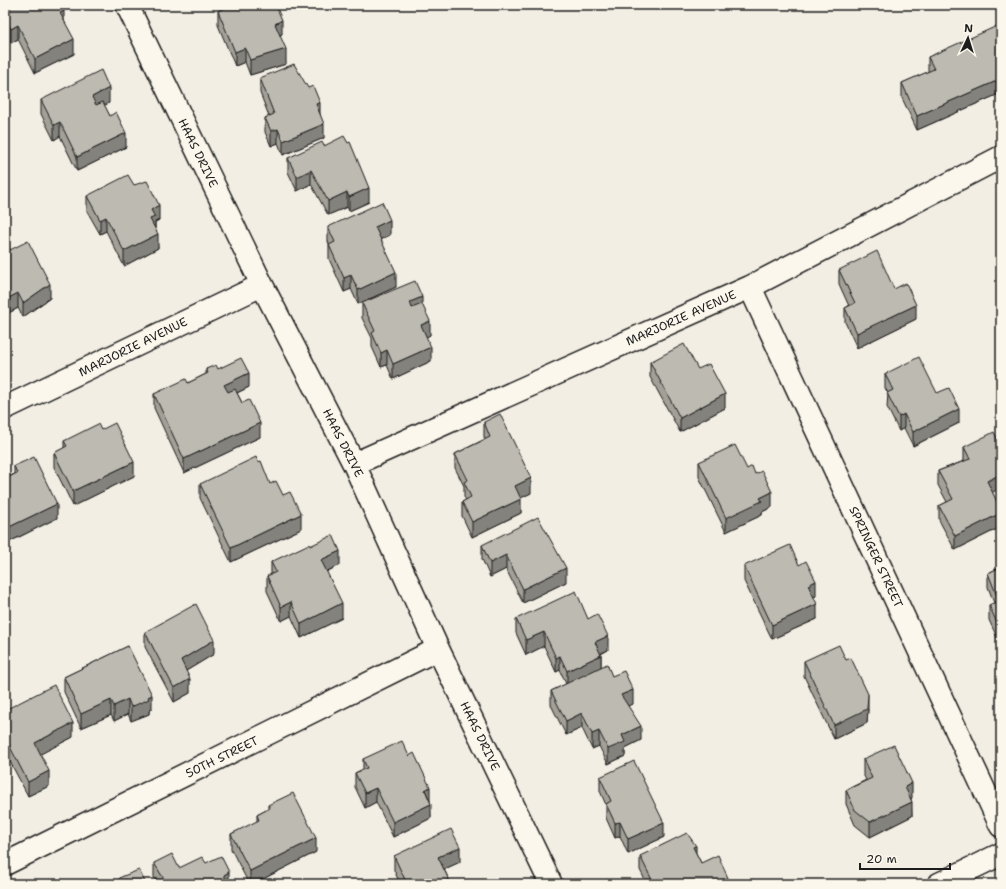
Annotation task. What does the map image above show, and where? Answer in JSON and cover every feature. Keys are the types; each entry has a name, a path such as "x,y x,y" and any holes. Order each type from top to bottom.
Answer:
{"street":[{"name":"HAAS DRIVE","path":"127,5 262,285 354,464 438,649 551,884"},
{"name":"MARJORIE AVENUE","path":"354,464 750,287 1001,157"},
{"name":"MARJORIE AVENUE","path":"5,408 262,285"},
{"name":"SPRINGER STREET","path":"750,287 1001,826"},
{"name":"50TH STREET","path":"5,864 438,649"},
{"path":"939,884 1001,854"}],"building":[{"path":"8,5 61,5 64,11 60,13 74,39 35,59 18,25 11,29 5,18 5,14 11,11"},
{"path":"230,5 269,5 270,8 276,6 282,20 275,24 286,49 250,60 245,48 235,52 218,11"},
{"path":"997,26 1001,35 1001,79 917,116 902,83 934,69 928,57"},
{"path":"294,64 308,88 313,86 320,103 316,104 324,124 283,141 278,129 271,131 265,118 274,114 260,78"},
{"path":"101,70 109,88 92,97 96,105 103,102 110,116 116,112 126,133 77,157 60,122 54,125 41,100"},
{"path":"344,136 348,143 350,142 369,188 349,197 347,192 328,201 311,170 297,177 288,158 322,142 324,146"},
{"path":"128,175 134,185 147,181 159,205 151,210 155,217 150,219 158,234 124,251 106,217 100,220 87,196"},
{"path":"382,202 390,220 375,227 396,272 358,290 351,275 344,278 329,245 335,242 328,227"},
{"path":"28,241 50,284 23,303 18,293 5,300 5,247 8,246 10,250"},
{"path":"877,251 894,289 906,283 916,305 857,333 845,308 855,303 839,270"},
{"path":"415,281 422,297 410,302 412,308 422,304 430,321 421,325 431,347 393,364 387,350 381,353 372,333 375,331 362,303"},
{"path":"684,344 698,369 709,364 725,394 680,418 650,362"},
{"path":"919,357 937,393 949,388 959,409 913,432 904,414 899,417 887,393 893,390 885,374"},
{"path":"241,358 249,373 224,385 228,392 235,389 242,403 249,400 260,423 184,459 154,394 186,379 188,383 208,373 206,369 216,365 218,369"},
{"path":"500,414 531,478 515,486 521,499 472,522 462,502 471,497 464,482 468,480 455,454 490,437 484,422"},
{"path":"115,423 134,462 73,491 54,453 67,446 64,441 98,424 101,430"},
{"path":"994,432 1001,447 1001,474 987,481 1001,510 1001,513 955,536 939,506 953,499 938,471 970,459 964,447"},
{"path":"735,445 747,469 752,466 755,474 762,471 772,492 760,498 762,501 726,518 699,462"},
{"path":"34,457 57,504 5,529 5,488 7,487 5,479 17,473 14,466"},
{"path":"256,457 258,462 261,461 270,484 276,481 283,495 290,492 301,514 231,548 200,484"},
{"path":"538,517 566,568 523,589 506,555 490,563 482,545"},
{"path":"333,535 340,551 321,560 342,603 301,624 291,602 281,607 267,576 276,572 271,562 309,544 310,546"},
{"path":"790,545 799,565 806,561 816,581 808,585 817,604 772,625 744,566"},
{"path":"1001,567 1001,632 989,605 999,601 988,573"},
{"path":"576,591 588,619 597,614 608,636 595,642 601,655 567,671 560,656 556,658 544,632 526,640 516,619"},
{"path":"196,604 214,640 181,660 190,679 174,688 145,632"},
{"path":"839,645 846,660 851,658 868,694 867,709 834,725 804,661"},
{"path":"128,646 152,695 148,697 149,699 131,707 128,699 114,706 111,700 81,714 64,677"},
{"path":"607,664 612,676 624,671 633,690 621,695 641,726 622,735 625,742 608,749 599,731 592,734 582,713 566,721 551,691"},
{"path":"54,685 73,723 35,743 49,771 28,782 5,737 5,710"},
{"path":"402,741 409,756 414,753 430,787 425,790 431,804 393,822 376,788 365,793 355,773 367,768 363,759"},
{"path":"894,745 912,783 905,787 912,802 870,822 855,810 846,790 872,778 863,759"},
{"path":"634,761 664,823 628,839 620,822 615,823 606,804 611,801 600,777"},
{"path":"293,793 316,838 250,871 231,834 259,820 257,815 270,808 268,805"},
{"path":"451,829 460,847 438,857 451,884 407,884 394,856"},
{"path":"687,833 696,846 693,847 701,863 718,855 728,878 714,884 654,884 640,856"},
{"path":"172,854 179,868 202,857 206,863 221,856 229,872 224,875 228,884 167,884 154,863"},
{"path":"139,870 146,884 120,884 118,880 121,877"}]}
